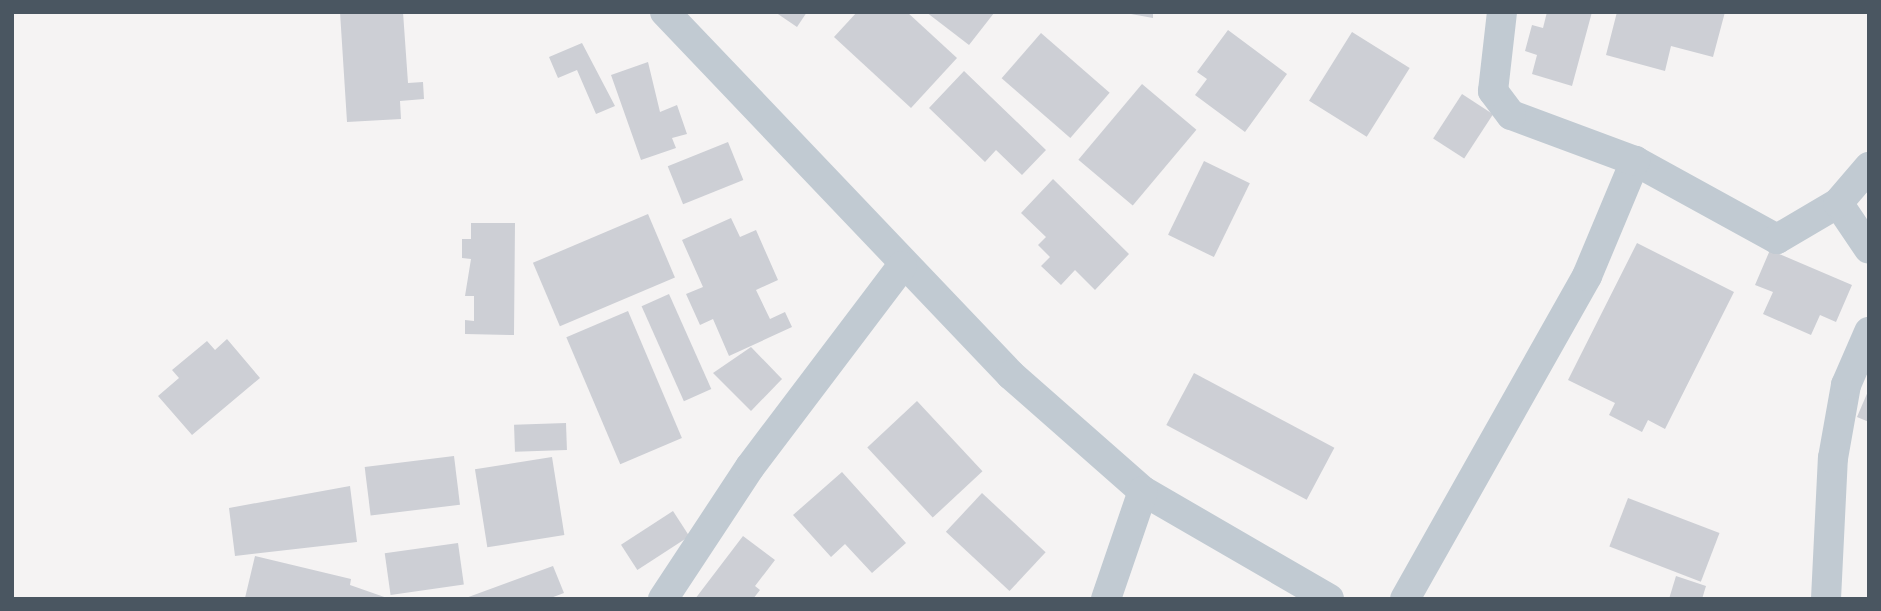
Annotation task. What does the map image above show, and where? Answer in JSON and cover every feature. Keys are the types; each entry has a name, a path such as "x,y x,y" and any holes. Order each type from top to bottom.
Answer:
{"street":[{"path":"665,12 902,266 1011,375 1143,491 1329,599"},
{"path":"1502,12 1493,91 1511,115 1635,161 1777,239 1838,203 1869,167"},
{"path":"1405,599 1587,276 1635,161"},
{"path":"1838,203 1869,248"},
{"path":"663,599 750,467 902,266"},
{"path":"1826,599 1833,458 1846,385 1869,332"},
{"path":"1106,599 1143,491"}],"building":[{"path":"340,12 403,12 408,83 423,82 424,99 400,101 401,119 347,122"},
{"path":"775,12 807,12 797,27"},
{"path":"857,12 907,12 957,58 911,108 834,37"},
{"path":"926,12 992,12 994,13 969,45"},
{"path":"1120,12 1153,12 1153,18"},
{"path":"1547,12 1592,12 1572,86 1532,74 1537,55 1525,51 1532,25 1543,28"},
{"path":"1617,12 1725,12 1713,57 1671,46 1665,71 1606,55"},
{"path":"1228,30 1287,74 1245,132 1195,95 1207,79 1197,72"},
{"path":"1352,32 1410,68 1367,137 1309,101"},
{"path":"1041,33 1110,93 1070,138 1002,78"},
{"path":"582,43 615,106 596,114 577,70 558,78 549,57"},
{"path":"648,62 660,112 677,105 687,134 672,138 676,148 641,160 611,75"},
{"path":"964,71 1046,150 1022,175 996,150 985,162 929,108"},
{"path":"1142,84 1196,130 1133,205 1078,160"},
{"path":"1462,94 1493,114 1464,159 1433,138"},
{"path":"728,142 743,180 683,204 668,166"},
{"path":"1204,161 1250,183 1214,257 1168,235"},
{"path":"1053,179 1129,254 1095,290 1075,270 1061,285 1041,266 1050,257 1038,245 1046,237 1021,213"},
{"path":"648,214 675,278 560,326 533,263"},
{"path":"731,218 740,237 756,230 778,280 756,290 770,319 785,312 792,327 729,356 713,319 700,325 686,294 703,287 682,240"},
{"path":"471,223 515,223 514,335 465,334 465,320 474,321 474,296 465,296 471,259 462,258 462,239 471,239"},
{"path":"1637,243 1734,292 1665,429 1648,420 1642,432 1609,415 1615,403 1568,380"},
{"path":"1770,250 1852,285 1836,322 1820,315 1811,335 1763,314 1773,292 1755,285"},
{"path":"669,294 711,389 684,401 642,306"},
{"path":"628,311 682,438 620,464 566,337"},
{"path":"227,339 260,378 192,435 158,396 179,378 172,370 207,341 215,350"},
{"path":"751,347 782,379 751,411 713,373"},
{"path":"1194,373 1334,448 1307,500 1166,425"},
{"path":"1869,389 1869,422 1857,417"},
{"path":"917,401 982,471 933,518 867,447"},
{"path":"566,423 567,450 515,452 514,425"},
{"path":"454,456 460,505 371,516 365,467"},
{"path":"552,457 564,535 487,547 475,469"},
{"path":"842,472 906,543 872,573 845,544 831,557 793,515"},
{"path":"350,486 357,542 235,556 229,508"},
{"path":"982,493 1046,552 1009,591 946,532"},
{"path":"1628,498 1719,533 1701,582 1609,547"},
{"path":"673,511 689,536 637,570 621,545"},
{"path":"743,536 775,560 755,586 760,590 753,599 695,599"},
{"path":"458,543 464,585 391,595 385,553"},
{"path":"255,556 351,579 350,585 390,599 245,598"},
{"path":"553,566 564,593 548,599 463,599"},
{"path":"1676,576 1706,586 1702,599 1669,599"}]}
